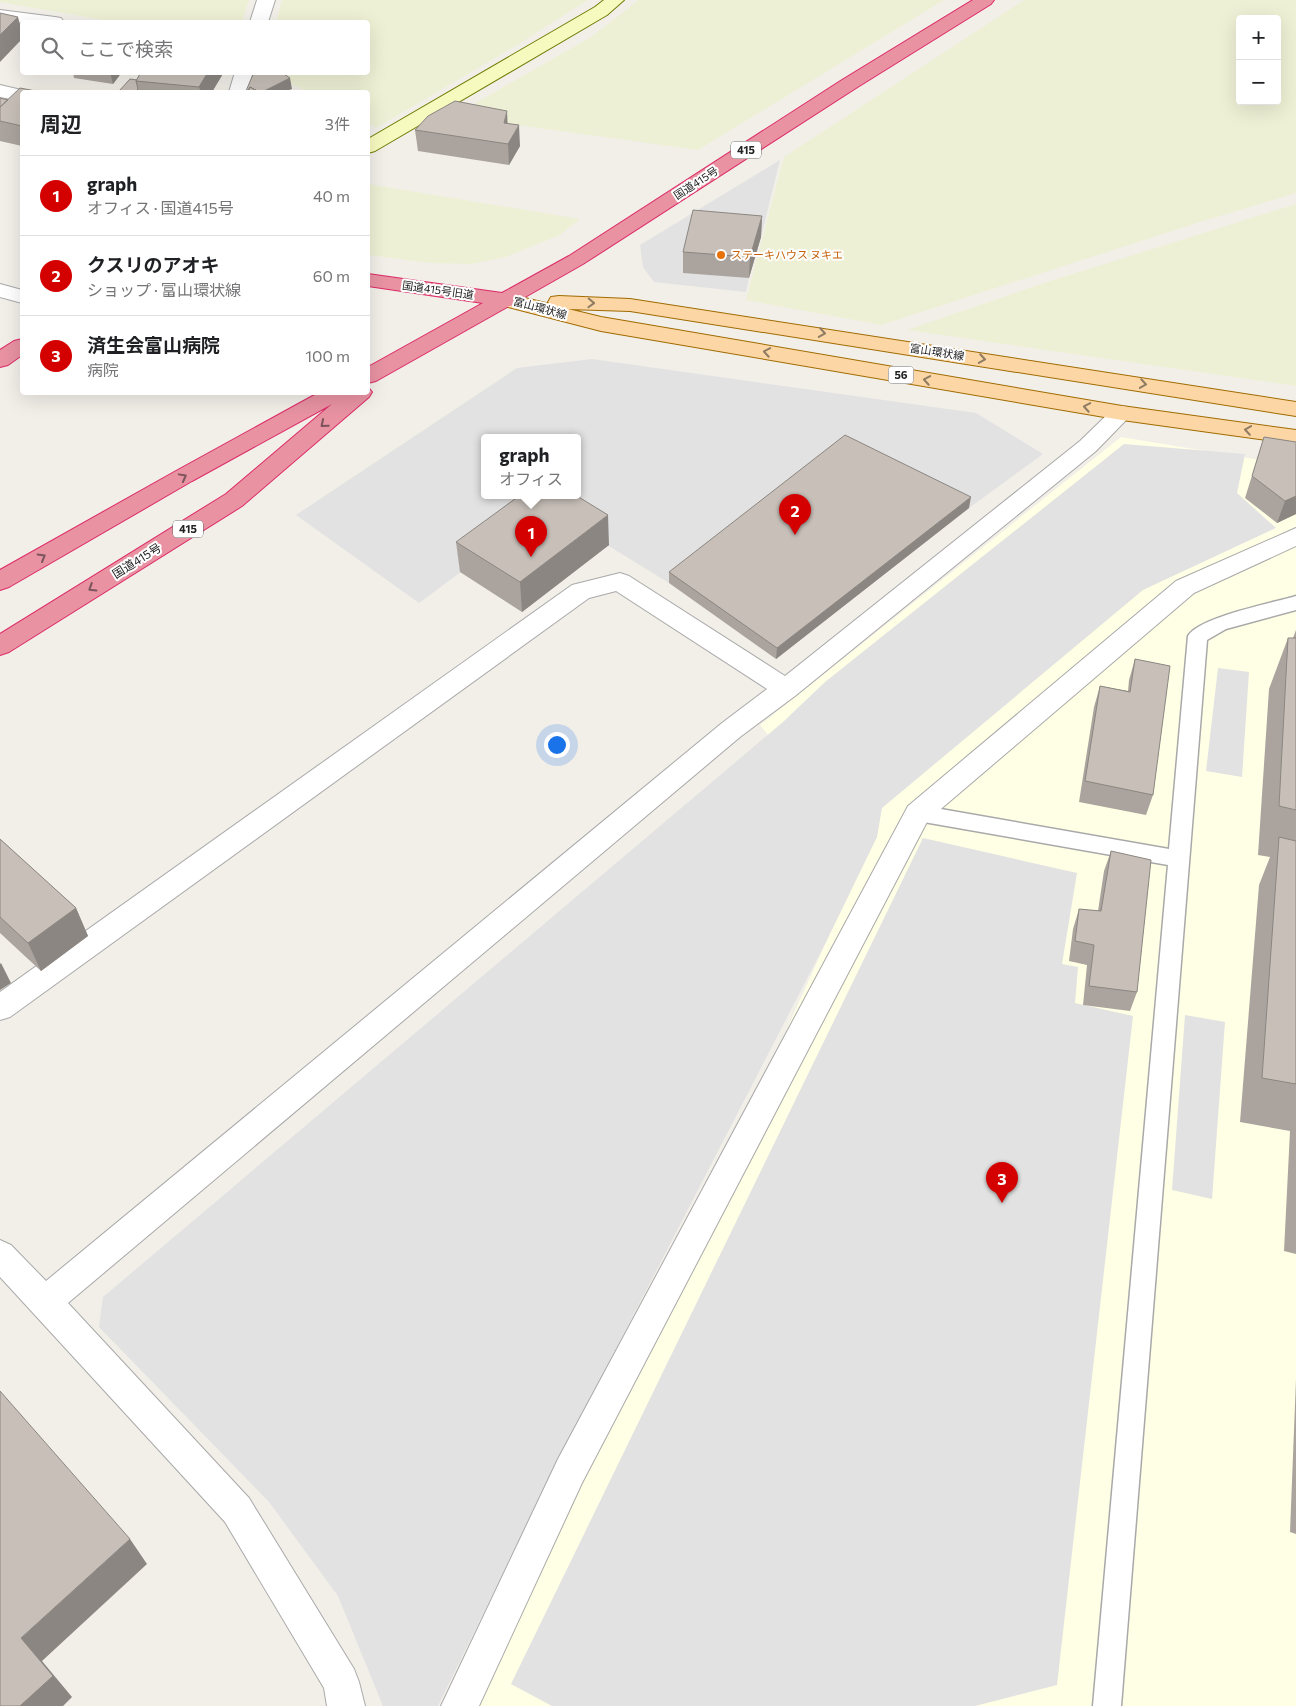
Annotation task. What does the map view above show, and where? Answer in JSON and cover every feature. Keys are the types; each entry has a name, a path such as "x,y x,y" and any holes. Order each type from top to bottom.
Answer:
{"highway":[{"name":"国道415号","path":"370,375 508,300 576,260 850,84 985,0"},
{"name":"国道415号旧道","path":"370,280 508,300"},
{"path":"0,360 20,347"},
{"name":"国道415号","path":"370,385 402,358"},
{"path":"0,581 184,476 332,395"},
{"name":"国道415号","path":"0,646 234,500 357,395"}],"main road":[{"name":"富山環状線","path":"508,300 630,305 1296,408"},
{"name":"富山環状線","path":"508,300 600,324 1122,413 1296,437"}],"street":[{"path":"260,20 266,0"},
{"path":"370,146 601,11 615,0"},
{"path":"0,15 39,20"},
{"path":"239,90 243,75"},
{"path":"1,92 20,95"},
{"path":"0,290 20,296"},
{"path":"45,1302 731,730 786,690 1088,446 1122,413"},
{"path":"460,1706 570,1471 918,812 1185,587 1296,536"},
{"path":"0,1008 581,591 620,582 786,690"},
{"path":"0,1255 237,1510 340,1682 346,1706"}],"lane":[{"path":"1107,1706 1198,636 1220,624 1296,604"},
{"path":"918,812 1179,859"}],"shaded area":[{"path":"0,0 249,0 243,20 104,20 0,2"},
{"path":"282,0 588,0 514,47 376,128 370,124 370,90 304,90 273,75 370,75 370,20 277,20"},
{"path":"639,0 944,0 698,150 453,116 591,37"},
{"path":"1024,0 1296,0 1296,193 881,325 746,300 784,157"},
{"path":"780,160 761,237 693,231 749,278 746,292 654,282 643,267 640,245"},
{"path":"370,184 580,219 560,235 506,257 470,264 430,263 370,255"},
{"path":"1296,204 1296,386 907,330 1044,283"},
{"path":"592,359 976,413 1043,454 969,508 843,446 669,583 547,508 419,603 296,515 517,368"},
{"path":"1121,437 1296,466 1296,1706 477,1706 588,1469 828,938 821,802 760,725"},
{"path":"1124,444 1245,454 1237,493 1276,528 1143,590 882,808 877,837 828,938 558,1461 438,1706 383,1706 338,1596 269,1502 99,1327 103,1297 783,722 825,682"},
{"path":"1218,668 1249,672 1242,777 1206,771"},
{"path":"923,838 1077,873 1062,964 1078,967 1075,1003 1133,1016 1057,1685 975,1706 552,1706 511,1684"},
{"path":"1185,1015 1225,1022 1212,1199 1172,1190"}],"building":[{"path":"0,13 18,17 0,35"},
{"path":"139,75 206,75 199,87 136,81"},
{"path":"253,75 286,75 290,78 266,90 255,90 250,87 246,90"},
{"path":"130,79 137,80 137,90 120,90"},
{"path":"20,88 30,90 20,90 20,126 0,121 0,107"},
{"path":"0,98 8,100 0,107"},
{"path":"455,101 507,111 504,123 519,125 508,144 415,130 428,116"},
{"path":"693,210 762,216 750,257 683,252"},
{"path":"845,435 971,497 777,648 669,572"},
{"path":"1264,437 1296,442 1296,496 1285,501 1252,476"},
{"path":"581,498 608,515 520,582 456,542 515,499"},
{"path":"1288,638 1296,638 1296,810 1279,806"},
{"path":"1135,659 1170,666 1153,795 1085,781 1100,686 1130,692"},
{"path":"1279,837 1296,841 1296,1084 1262,1078"},
{"path":"0,839 76,908 28,943 0,917"},
{"path":"1111,851 1151,860 1137,992 1089,986 1094,945 1075,941 1079,909 1101,911"},
{"path":"0,1391 130,1539 21,1638 53,1676 20,1706 0,1706"}],"place":[{"name":"ステーキハウス ヌキエ","path":"721,255"},
{"name":"クスリのアオキ","path":"795,535"},
{"name":"graph","path":"531,557"},
{"name":"済生会富山病院","path":"1002,1203"}]}
